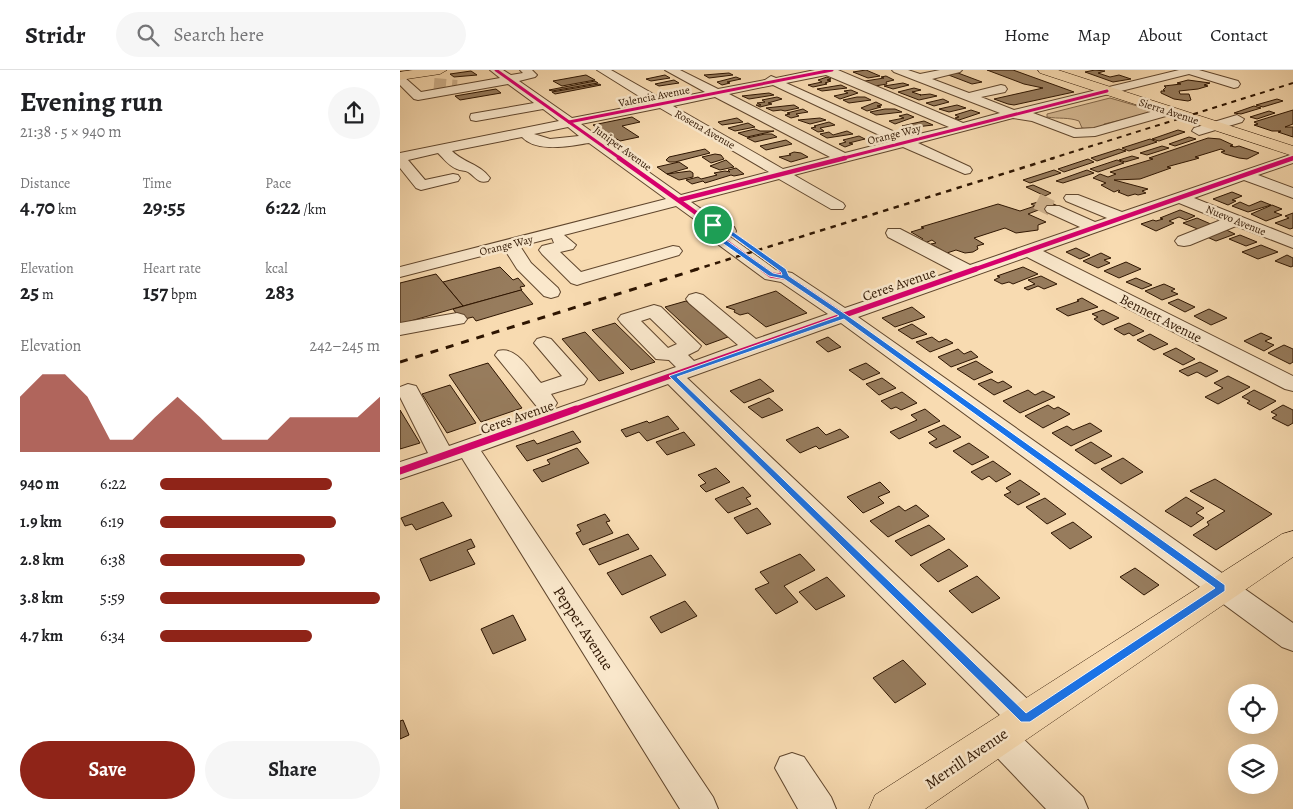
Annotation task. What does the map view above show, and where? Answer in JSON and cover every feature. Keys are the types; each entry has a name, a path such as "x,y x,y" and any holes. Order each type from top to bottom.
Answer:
{"main road":[{"path":"402,80 440,70"},
{"name":"Sierra Avenue","path":"1045,70 1293,151"},
{"name":"Sierra Avenue","path":"1058,70 1168,111 1293,147"},
{"name":"Merrill Avenue","path":"890,809 1293,542"}],"street":[{"name":"Juniper Avenue","path":"496,70 713,225 714,233 771,275 786,277 844,316 1293,639"},
{"path":"402,80 418,96 531,75 526,70"},
{"name":"Rosena Avenue","path":"603,70 837,206"},
{"path":"671,70 844,158"},
{"path":"828,70 962,127"},
{"name":"Valencia Avenue","path":"400,158 441,148 828,70"},
{"path":"898,70 1013,114 1048,137 1061,140 1073,138 1076,136 1074,133"},
{"path":"919,78 956,70"},
{"path":"1191,70 1234,84"},
{"name":"Orange Way","path":"400,272 1191,70"},
{"path":"1133,72 1156,79"},
{"path":"756,73 965,170"},
{"path":"420,83 446,79 468,80 474,87"},
{"path":"402,80 434,84"},
{"path":"968,97 1001,89 985,83"},
{"path":"457,86 474,87"},
{"path":"476,117 546,105"},
{"path":"1013,114 1035,117 1074,133 1096,132 1168,111"},
{"path":"528,136 542,142 568,142 591,138"},
{"path":"441,148 454,161 462,166 472,168 483,178"},
{"path":"400,158 421,185 453,178"},
{"name":"Ceres Avenue","path":"400,471 556,416 679,366 754,348 1293,158"},
{"path":"1244,175 1293,193"},
{"path":"1100,196 1077,200 1122,218"},
{"name":"Nuevo Avenue","path":"1180,198 1293,243"},
{"path":"1054,209 1096,228"},
{"path":"1184,241 1236,220"},
{"path":"553,233 567,245 548,250 577,279 674,251"},
{"path":"894,233 969,272"},
{"path":"509,244 524,265 551,292"},
{"name":"Bennett Avenue","path":"1029,251 1293,384"},
{"path":"696,299 754,348"},
{"path":"400,329 457,319"},
{"path":"536,392 576,379 544,343"},
{"path":"506,355 556,416"},
{"path":"679,366 1012,728 1070,809"},
{"name":"Pepper Avenue","path":"408,391 455,452 700,809"},
{"path":"792,768 818,809"}],"shaded area":[{"path":"1110,98 1151,110 1152,113 1104,124 1102,128 1092,130 1082,128 1079,121 1047,117 1047,114"}],"building":[{"path":"866,70 880,76 868,78 853,72"},
{"path":"987,70 1013,70 1074,92 1014,105 1008,104 994,99 1043,88 1024,84"},
{"path":"471,71 477,75 454,77 450,74"},
{"path":"1105,71 1098,73 1110,77 1119,75 1131,79 1113,82 1085,72"},
{"path":"729,73 733,75 709,78 704,75"},
{"path":"958,73 982,82 972,84 946,74"},
{"path":"586,75 595,80 562,86 553,81"},
{"path":"665,75 670,78 651,81 646,79"},
{"path":"886,76 894,80 886,82 887,84 869,87 859,82 884,78 881,77"},
{"path":"736,77 741,79 722,85 717,82"},
{"path":"827,77 831,79 827,80 831,81 825,83 827,84 813,87 808,85 822,82 818,80"},
{"path":"674,80 679,83 659,86 655,84"},
{"path":"1188,80 1210,83 1204,85 1208,86 1198,89 1179,91 1180,94 1189,94 1191,100 1188,101 1174,99 1161,93 1161,91 1165,91 1163,90 1166,87 1164,86 1181,84 1177,83"},
{"path":"595,81 598,83 549,90"},
{"path":"903,83 909,85 893,89 884,86"},
{"path":"601,85 555,94 552,92"},
{"path":"841,85 847,88 822,91 817,89"},
{"path":"914,88 921,90 912,92 921,95 930,94 937,96 919,100 898,92"},
{"path":"496,89 501,93 460,100 455,96"},
{"path":"851,90 858,93 840,99 834,96 848,93 844,91"},
{"path":"769,93 774,95 749,99 742,96"},
{"path":"777,97 782,99 760,107 756,105 761,105 757,103 765,102 762,100"},
{"path":"865,97 871,100 849,103 843,100"},
{"path":"943,99 949,102 934,106 926,103"},
{"path":"1277,99 1283,101 1263,107 1256,105"},
{"path":"876,102 882,105 877,106 881,107 867,111 861,108"},
{"path":"794,105 799,108 773,111 766,108"},
{"path":"957,105 966,108 949,112 939,109"},
{"path":"1254,106 1261,108 1241,114 1234,113"},
{"path":"803,109 808,112 796,114 799,116 791,118 785,115 790,114 787,113"},
{"path":"895,109 902,112 876,115 870,112"},
{"path":"971,110 980,113 959,120 955,118 959,117 955,115"},
{"path":"1293,110 1293,124 1285,127 1293,127 1293,137 1278,132 1281,131 1272,131 1254,125 1258,124 1254,122"},
{"path":"1269,111 1275,113 1257,119 1250,117"},
{"path":"907,114 914,117 895,124 889,121 904,118 899,116"},
{"path":"632,117 640,122 622,126 639,137 620,141 593,125"},
{"path":"737,118 743,122 722,125 718,122"},
{"path":"820,118 826,120 810,124 798,120"},
{"path":"924,121 933,125 908,128 902,126"},
{"path":"829,122 835,125 820,128 824,131 818,132 811,128 816,127 814,126"},
{"path":"748,123 755,127 735,131 728,128"},
{"path":"755,129 774,131 747,137 738,133"},
{"path":"1178,130 1185,132 1159,141 1152,139"},
{"path":"847,131 853,134 827,138 820,134 829,132 833,135"},
{"path":"772,134 777,137 755,142 747,138"},
{"path":"859,136 865,139 849,143 853,144 845,147 839,144 846,142 843,140"},
{"path":"1189,137 1196,139 1175,146 1169,144"},
{"path":"1208,138 1220,139 1233,145 1230,146 1239,146 1259,153 1247,159 1225,154 1221,152 1225,151 1221,149 1195,157 1199,158 1167,167 1171,168 1140,179 1114,180 1148,189 1142,191 1146,193 1138,195 1128,196 1118,192 1119,190 1114,192 1101,185 1106,183 1093,178 1100,174 1108,177 1116,174 1110,172 1153,159 1149,158"},
{"path":"1150,139 1157,142 1129,151 1122,148"},
{"path":"786,140 792,144 766,150 760,146"},
{"path":"1162,146 1169,148 1147,155 1140,153"},
{"path":"705,149 710,153 675,162 666,160 669,157"},
{"path":"1119,149 1126,151 1097,161 1091,158"},
{"path":"794,152 808,157 791,162 779,157 791,155 789,154"},
{"path":"715,154 721,155 724,159 711,163 702,157"},
{"path":"1132,156 1139,158 1125,162 1119,160"},
{"path":"1088,159 1094,162 1064,172 1058,169"},
{"path":"726,160 734,167 720,170 710,166"},
{"path":"1117,160 1124,163 1098,172 1090,169"},
{"path":"679,162 688,168 667,174 657,167"},
{"path":"736,168 744,174 731,175 705,183 703,181 692,184 686,180 698,177 701,179 717,175 714,173 730,172 728,170"},
{"path":"1054,170 1061,173 1030,183 1023,180"},
{"path":"1087,170 1094,173 1063,183 1056,181"},
{"path":"690,171 693,173 693,177 679,180 667,174"},
{"path":"1033,185 1051,193 1045,196 1026,187"},
{"path":"1232,192 1242,196 1232,200 1236,201 1228,205 1213,199"},
{"path":"1045,200 1060,207 1046,211 1041,209 1028,214 1046,222 1038,225 1038,230 1016,233 1005,228 974,238 984,244 977,246 978,249 973,252 965,253 956,250 947,253 931,244 936,243 932,240 925,243 920,240 923,239 911,232 924,228 921,227 998,204 1020,211 1035,206 1031,204"},
{"path":"1261,201 1271,205 1248,212 1232,206 1240,202 1249,206"},
{"path":"1272,205 1282,209 1274,212 1282,215 1266,221 1251,214"},
{"path":"1180,210 1195,216 1186,220 1179,217 1169,221 1174,223 1156,231 1141,224 1163,219 1160,218"},
{"path":"1293,213 1293,228 1290,229 1275,223 1289,218 1285,216"},
{"path":"1197,218 1213,225 1200,230 1183,223"},
{"path":"1220,227 1235,234 1216,241 1207,237"},
{"path":"1240,235 1257,242 1246,246 1229,239"},
{"path":"1261,245 1278,252 1258,259 1242,252"},
{"path":"1076,248 1090,255 1080,259 1066,252"},
{"path":"1101,253 1111,258 1104,260 1110,263 1098,268 1083,261"},
{"path":"1287,255 1293,258 1293,266 1275,261"},
{"path":"1126,262 1141,269 1119,278 1104,271"},
{"path":"500,267 513,280 518,278 525,286 520,287 522,290 463,306 443,282"},
{"path":"1023,267 1038,274 1013,284 1009,282 1002,284 994,280 1000,277 997,276"},
{"path":"436,274 463,306 400,324 400,283"},
{"path":"1041,276 1057,284 1044,289 1038,286 1028,290 1024,288 1035,284 1028,280"},
{"path":"1136,278 1152,285 1142,289 1126,282"},
{"path":"1164,284 1175,289 1171,291 1178,294 1162,300 1145,291"},
{"path":"521,290 533,304 476,321 473,317 461,320 453,309"},
{"path":"776,291 807,313 766,327 748,313 740,315 734,312 735,310 726,307"},
{"path":"1082,298 1098,307 1068,316 1056,309 1079,301 1077,300"},
{"path":"1178,299 1195,307 1185,312 1168,303"},
{"path":"686,301 728,337 706,345 665,307"},
{"path":"912,307 925,317 895,327 882,318"},
{"path":"1209,309 1227,318 1211,325 1194,316"},
{"path":"1103,310 1119,318 1103,325 1094,319 1098,317 1092,314"},
{"path":"615,323 655,362 631,370 592,330"},
{"path":"1129,323 1144,331 1133,336 1129,333 1124,335 1114,329"},
{"path":"912,324 927,334 912,339 898,330"},
{"path":"585,332 624,373 599,381 562,339"},
{"path":"1261,333 1272,338 1265,341 1274,345 1264,351 1244,341"},
{"path":"1150,334 1168,344 1154,350 1137,340"},
{"path":"828,337 841,347 828,352 816,342"},
{"path":"932,337 939,342 946,339 953,343 930,352 916,342"},
{"path":"1284,345 1293,349 1293,362 1290,364 1268,353"},
{"path":"1176,348 1195,359 1183,365 1163,354"},
{"path":"958,349 964,354 971,351 978,357 951,367 938,357"},
{"path":"976,361 993,372 974,380 957,369"},
{"path":"1200,362 1218,371 1206,377 1197,372 1188,376 1179,371"},
{"path":"488,363 522,408 481,422 449,375"},
{"path":"866,363 880,373 863,380 849,370"},
{"path":"1228,376 1250,387 1218,404 1205,397 1223,388 1214,383"},
{"path":"882,378 896,388 879,395 866,384"},
{"path":"760,379 774,391 744,403 730,391"},
{"path":"991,379 998,383 1003,381 1012,387 994,395 978,384"},
{"path":"450,385 476,423 447,433 422,394"},
{"path":"1028,390 1035,395 1043,391 1055,397 1020,413 1003,401"},
{"path":"1254,390 1276,401 1260,410 1247,403 1250,401 1242,397"},
{"path":"902,392 917,403 901,410 896,407 891,409 881,401"},
{"path":"769,398 783,410 762,418 748,407"},
{"path":"1048,405 1054,409 1058,407 1070,414 1043,428 1025,416"},
{"path":"1283,405 1293,410 1293,423 1288,426 1272,418 1277,415 1271,412"},
{"path":"925,409 940,421 899,439 890,432 917,420 911,415"},
{"path":"400,410 420,443 400,449"},
{"path":"668,416 679,429 647,441 639,432 626,437 621,430 647,421 649,423"},
{"path":"1090,423 1102,431 1071,446 1052,433 1067,426 1073,430"},
{"path":"944,425 961,437 936,448 929,443 937,439 928,432"},
{"path":"818,427 826,435 840,429 849,437 819,449 816,446 800,453 786,440"},
{"path":"573,431 581,442 527,461 516,446 534,440 537,444"},
{"path":"684,432 695,445 667,455 656,442"},
{"path":"1091,442 1112,456 1095,464 1075,450"},
{"path":"969,443 989,457 972,465 953,451"},
{"path":"577,448 589,463 542,482 533,470 550,464 547,460"},
{"path":"1123,458 1143,472 1121,484 1101,469"},
{"path":"993,461 1011,474 996,482 989,476 982,480 971,472"},
{"path":"716,468 730,482 706,492 700,486 706,483 698,475"},
{"path":"1215,479 1272,514 1216,550 1193,535 1209,525 1207,522 1225,511 1190,491"},
{"path":"1020,480 1040,494 1018,505 1004,495 1011,492 1006,488"},
{"path":"880,482 890,492 878,497 884,503 863,513 847,497"},
{"path":"743,487 751,496 746,498 751,504 728,513 715,499"},
{"path":"1186,497 1204,508 1196,513 1204,518 1191,527 1165,511"},
{"path":"1045,498 1066,514 1047,524 1026,507"},
{"path":"443,502 452,516 416,530 412,524 405,526 401,518"},
{"path":"916,505 929,516 888,537 870,521 899,506 905,511"},
{"path":"757,508 771,524 747,534 734,518"},
{"path":"605,514 610,521 606,522 613,533 583,545 576,533 581,531 577,525"},
{"path":"1073,522 1092,537 1070,549 1051,533"},
{"path":"929,525 945,539 911,556 895,541"},
{"path":"628,534 639,549 599,565 589,549"},
{"path":"471,539 475,547 467,550 475,564 430,581 420,559"},
{"path":"949,549 968,566 938,582 920,565"},
{"path":"800,554 815,570 784,586 798,602 776,614 755,589 769,583 760,572"},
{"path":"651,555 666,575 622,595 607,573"},
{"path":"1135,568 1159,585 1144,595 1120,577"},
{"path":"977,576 1000,598 972,613 949,591"},
{"path":"827,577 845,596 816,610 799,592"},
{"path":"685,601 697,616 661,633 650,617"},
{"path":"513,615 526,640 493,654 481,629"},
{"path":"903,660 926,684 895,703 873,678"},
{"path":"403,720 409,735 400,739 400,721"}],"tunnel":[{"path":"434,84 457,86"},
{"path":"1037,201 1053,209"}],"railway":[{"path":"1050,159 1293,83"},
{"path":"694,270 1054,158"},
{"path":"400,362 698,269"}],"cycle path":[{"path":"496,70 713,225 727,230 784,271 786,277"},
{"path":"569,122 832,70"},
{"path":"679,200 1107,91"},
{"path":"400,471 1293,158"},
{"path":"713,225 714,233 771,275 786,277 844,316"}],"route":[{"path":"713,225 714,233 771,275 786,277 852,322 1222,588 1026,719 672,376 844,316 786,277 784,271 727,230 713,225"}]}
